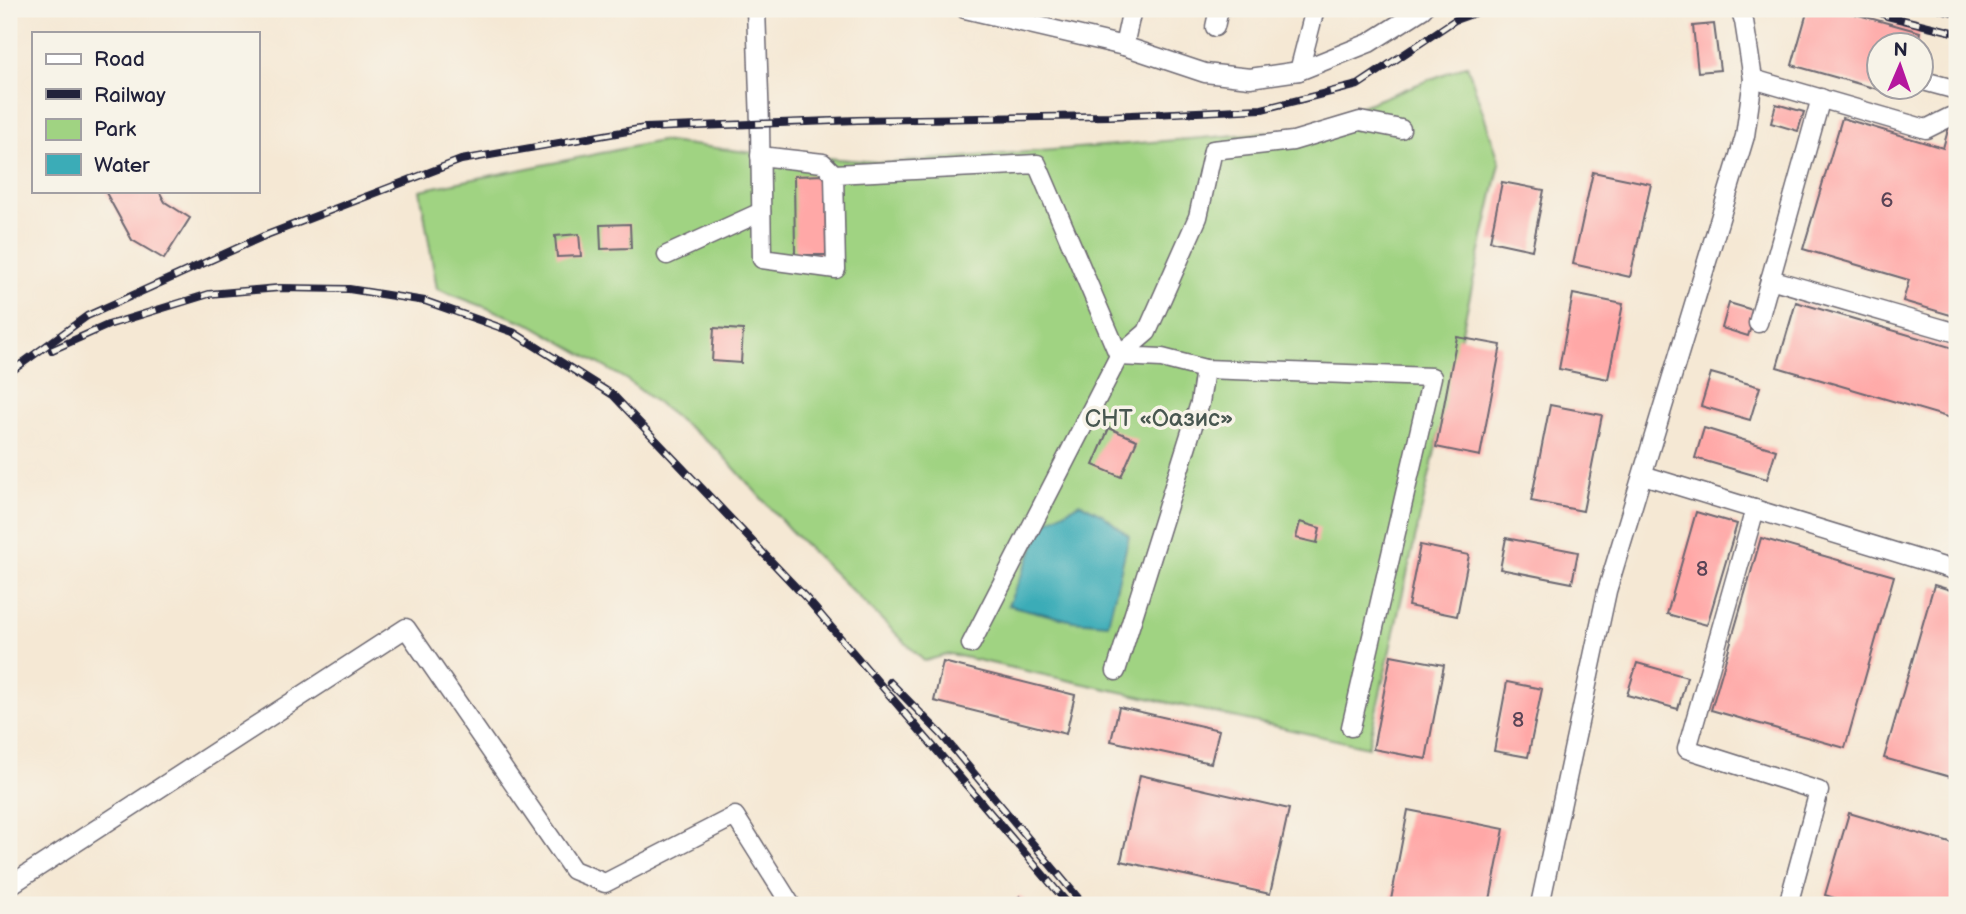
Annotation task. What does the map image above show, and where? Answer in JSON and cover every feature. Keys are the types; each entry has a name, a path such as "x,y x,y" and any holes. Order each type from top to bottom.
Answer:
{"street":[{"path":"756,9 762,259 836,269 834,174 823,163 760,156"},
{"path":"965,9 1124,46 1205,73 1250,78 1298,71 1368,43 1423,9"},
{"path":"1124,46 1132,9"},
{"path":"1215,27 1219,9"},
{"path":"1298,71 1315,9"},
{"path":"1540,905 1607,591 1745,136 1753,79 1740,9"},
{"path":"1753,79 1926,129 1950,117 1957,119"},
{"path":"1934,84 1957,90"},
{"path":"1758,323 1821,98"},
{"path":"971,644 1119,356 1147,332 1198,218 1213,150 1293,141 1360,121 1401,129"},
{"path":"834,174 1037,164 1119,356"},
{"path":"667,255 761,212"},
{"path":"1770,279 1957,332"},
{"path":"1119,356 1162,358 1205,369 1432,377 1350,727"},
{"path":"1116,671 1200,402 1205,369"},
{"path":"1643,475 1957,571"},
{"path":"1755,509 1686,748 1819,791 1788,905"},
{"path":"9,886 406,628 573,870 605,883 735,817 791,905"}],"green space":[{"name":"СНТ «Оазис»","path":"1467,65 1500,163 1368,747 950,654 924,661 790,530 718,450 627,380 532,325 437,289 420,190 660,141 747,152 890,163 1300,130"}],"water":[{"path":"1080,503 1102,514 1129,536 1108,624 1073,621 1008,605 1045,523"}],"building":[{"path":"1808,9 1837,9 1920,32 1864,32 1864,85 1792,65"},
{"path":"1714,24 1720,70 1698,72 1693,26"},
{"path":"1776,104 1804,112 1798,131 1771,123"},
{"path":"1842,118 1943,148 1950,123 1957,125 1957,317 1903,301 1909,280 1803,249"},
{"path":"1593,172 1651,184 1630,277 1573,264"},
{"path":"825,175 826,255 795,255 794,176"},
{"path":"1502,182 1544,190 1532,250 1490,241"},
{"path":"106,192 160,192 165,202 190,218 164,259 132,240"},
{"path":"630,224 631,248 601,249 600,225"},
{"path":"579,234 581,256 557,257 555,236"},
{"path":"1573,294 1623,304 1608,379 1559,369"},
{"path":"1796,302 1957,349 1957,420 1777,367"},
{"path":"1729,303 1756,311 1748,336 1722,328"},
{"path":"714,328 743,330 741,363 712,361"},
{"path":"1457,337 1501,345 1480,456 1436,447"},
{"path":"1711,373 1760,387 1750,420 1701,406"},
{"path":"1550,405 1602,415 1583,511 1531,501"},
{"path":"1109,428 1137,440 1121,477 1093,465"},
{"path":"1704,428 1776,450 1767,479 1695,458"},
{"path":"1696,512 1737,524 1707,625 1667,614"},
{"path":"1300,522 1320,528 1317,543 1296,538"},
{"path":"1506,538 1578,552 1572,583 1500,569"},
{"path":"1761,538 1894,576 1845,748 1711,710"},
{"path":"1420,545 1469,555 1457,616 1408,606"},
{"path":"1934,585 1957,592 1957,779 1884,758"},
{"path":"1391,655 1444,665 1426,759 1373,749"},
{"path":"943,662 1075,695 1066,734 934,701"},
{"path":"1637,663 1687,677 1678,709 1627,695"},
{"path":"1507,682 1542,689 1528,757 1494,751"},
{"path":"1119,707 1219,730 1211,763 1111,741"},
{"path":"1140,775 1289,809 1270,894 1121,861"},
{"path":"1408,810 1504,829 1489,905 1390,905"},
{"path":"1849,813 1957,845 1957,905 1839,905 1840,900 1825,895"},
{"path":"1020,896 1029,905 1010,905"}],"railway":[{"path":"9,373 87,316 264,236 461,160 645,128 857,120 1110,116 1262,109 1358,85 1455,20 1486,9"},
{"path":"1874,9 1887,16 1957,33"},
{"path":"1941,9 1957,13"},
{"path":"52,350 108,325 209,294 279,288 349,289 425,301 513,332 613,395 808,600 1069,905"},
{"path":"890,682 941,734 1084,905"}]}
